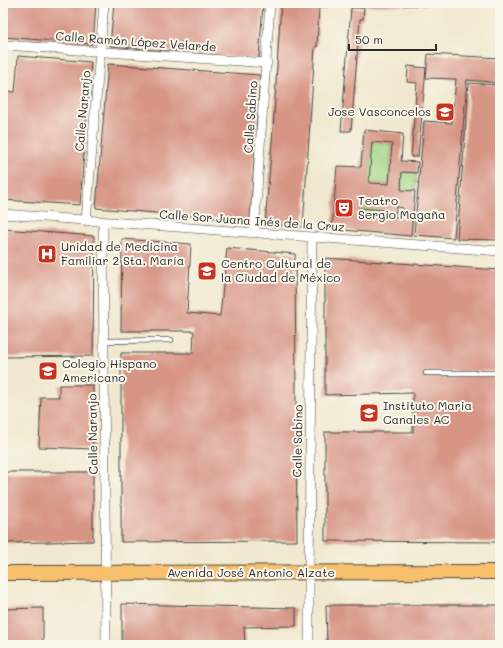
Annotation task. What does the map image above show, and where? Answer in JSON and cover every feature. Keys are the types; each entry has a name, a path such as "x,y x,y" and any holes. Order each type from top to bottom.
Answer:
{"main road":[{"name":"Avenida José Antonio Alzate","path":"3,573 500,572"}],"street":[{"name":"Calle Naranjo","path":"86,221 104,3"},
{"name":"Calle Sabino","path":"254,233 267,64 270,3"},
{"name":"Calle Ramón López Velarde","path":"3,45 267,64"},
{"name":"Calle Sor Juana Inés de la Cruz","path":"3,214 500,251"},
{"name":"Calle Naranjo","path":"104,222 107,572 106,645"},
{"name":"Calle Sabino","path":"309,645 312,237"}],"lane":[{"path":"104,341 171,340"},
{"path":"426,373 500,372"}],"green space":[{"path":"372,142 392,144 389,184 369,183"},
{"path":"402,172 417,173 415,191 401,190"},
{"path":"360,208 382,210 381,215 360,213"}],"building":[{"path":"3,3 96,3 93,44 3,37"},
{"path":"114,3 263,3 259,59 110,46"},
{"path":"281,3 329,3 329,7 319,7 303,227 265,224"},
{"path":"331,3 356,3 356,6 331,6"},
{"path":"361,3 437,3 437,5 361,6"},
{"path":"351,8 364,8 363,19 360,19 351,131 341,131"},
{"path":"428,54 500,58 500,83 467,80 454,238 414,235 424,121 452,123 456,79 426,78"},
{"path":"18,56 91,62 80,205 3,200 3,91 15,92"},
{"path":"108,64 260,75 250,221 96,208"},
{"path":"408,66 426,68 418,157 411,157 417,83 407,82"},
{"path":"469,83 500,85 500,240 457,239"},
{"path":"364,130 403,134 401,161 418,162 417,173 402,172 401,190 415,191 411,236 332,229 337,166 361,167","holes":["372,142 392,144 389,184 369,183","396,207 403,208 402,217 395,217","360,208 382,210 381,215 360,213"]},
{"path":"3,229 94,236 93,356 5,357 5,351 3,351"},
{"path":"122,239 191,244 187,313 220,316 227,248 295,254 297,541 121,542 121,353 193,353 194,331 121,331"},
{"path":"325,258 500,270 500,371 424,372 424,375 500,374 500,542 325,541 325,432 413,432 413,393 325,395"},
{"path":"59,385 93,385 93,449 39,447 41,397 59,397"},
{"path":"3,472 93,472 93,541 3,543"},
{"path":"122,604 296,608 296,626 244,627 245,645 122,645"},
{"path":"326,605 499,605 499,645 327,645"},
{"path":"43,608 43,645 3,645 3,609"}],"place":[{"name":"Jose Vasconcelos","path":"445,112"},
{"name":"Teatro Sergio Magaña","path":"344,208"},
{"name":"Unidad de Medicina Familiar 2 Sta. María","path":"47,254"},
{"name":"Centro Cultural de la Ciudad de México","path":"207,271"},
{"name":"Colegio Hispano Americano","path":"48,371"},
{"name":"Instituto Maria Canales AC","path":"369,413"}]}
